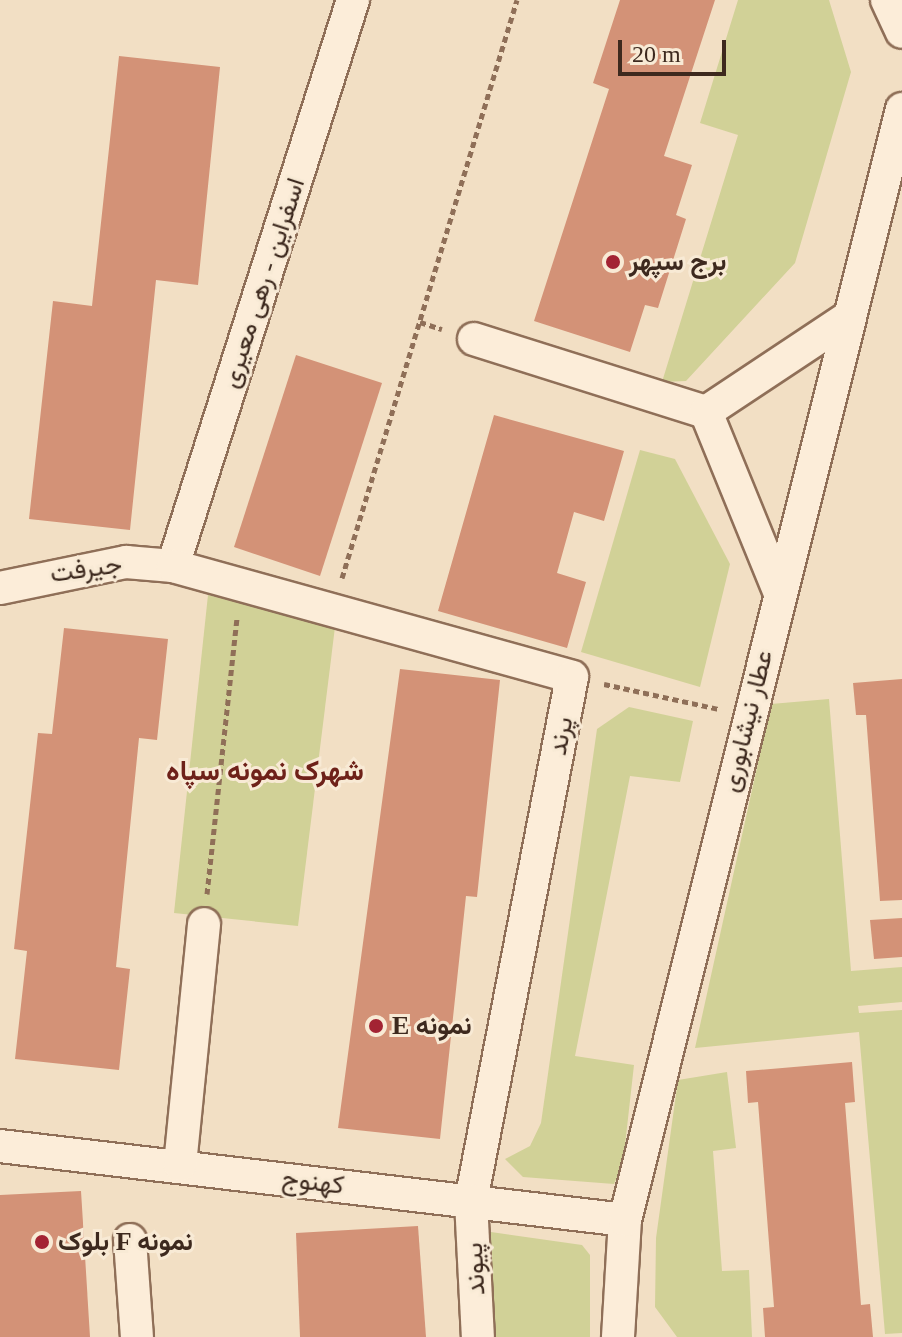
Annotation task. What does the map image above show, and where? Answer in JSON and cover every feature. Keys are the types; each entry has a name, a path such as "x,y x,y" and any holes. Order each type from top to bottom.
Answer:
{"street":[{"name":"اسفراين - رهی معیری","path":"173,566 353,0"},
{"path":"887,0 902,32"},
{"name":"عطار نیشابوری","path":"623,1330 625,1220 748,715 902,109"},
{"path":"706,412 849,317"},
{"path":"474,339 706,412"},
{"path":"706,412 779,591"},
{"name":"جیرفت","path":"0,588 126,562 173,566"},
{"path":"173,566 572,677"},
{"name":"پرند","path":"471,1201 572,677"},
{"path":"180,1165 204,924"},
{"name":"كهنوج","path":"0,1146 625,1220"},
{"name":"پیوند","path":"471,1201 478,1337"},
{"path":"130,1240 137,1337"}],"path":[{"path":"333,609 517,0"},
{"path":"204,924 239,602"},
{"path":"572,677 748,715"}],"green space":[{"path":"738,0 829,0 851,72 795,263 686,381 662,382 738,135 700,123"},
{"path":"640,450 675,459 730,564 700,687 581,652"},
{"path":"208,595 335,627 298,926 174,913"},
{"path":"829,699 851,971 902,967 902,1002 858,1006 859,1013 902,1010 902,1333 885,1334 859,1032 695,1048 771,704"},
{"path":"629,707 693,721 680,782 630,776 575,1056 634,1065 623,1163 614,1184 523,1177 505,1159 530,1146 541,1123 597,729"},
{"path":"727,1072 736,1148 713,1151 722,1271 749,1270 752,1337 677,1337 655,1307 656,1238 678,1080"},
{"path":"484,1231 582,1245 590,1255 590,1337 491,1337"}],"building":[{"name":"برج سپهر","path":"620,0 715,0 664,156 692,165 676,215 686,219 658,308 645,305 630,352 534,321 609,89 593,83"},
{"path":"119,56 220,67 198,285 156,280 130,530 29,519 53,301 92,306"},
{"path":"296,355 382,383 320,576 234,547"},
{"path":"494,415 624,451 604,521 574,512 557,573 586,582 567,648 438,611"},
{"path":"64,628 168,639 157,740 139,738 116,967 130,969 119,1070 15,1059 27,951 14,949 38,733 52,734"},
{"path":"400,669 500,680 477,897 466,896 440,1139 338,1128"},
{"path":"902,679 902,900 880,901 866,715 856,715 853,683"},
{"path":"902,918 902,957 874,959 870,920"},
{"path":"852,1062 855,1102 845,1103 861,1305 870,1304 873,1337 765,1337 763,1308 774,1307 758,1102 748,1103 746,1071"},
{"name":"بلوک F نمونه","path":"81,1191 90,1337 0,1337 0,1195"},
{"path":"418,1226 426,1337 300,1337 296,1233"}],"place":[{"name":"برج سپهر","path":"613,262"},
{"name":"E نمونه","path":"376,1026"},
{"name":"بلوک F نمونه","path":"42,1242"}],"district":[{"name":"شهرک نمونه سپاه","path":"265,771"}]}
